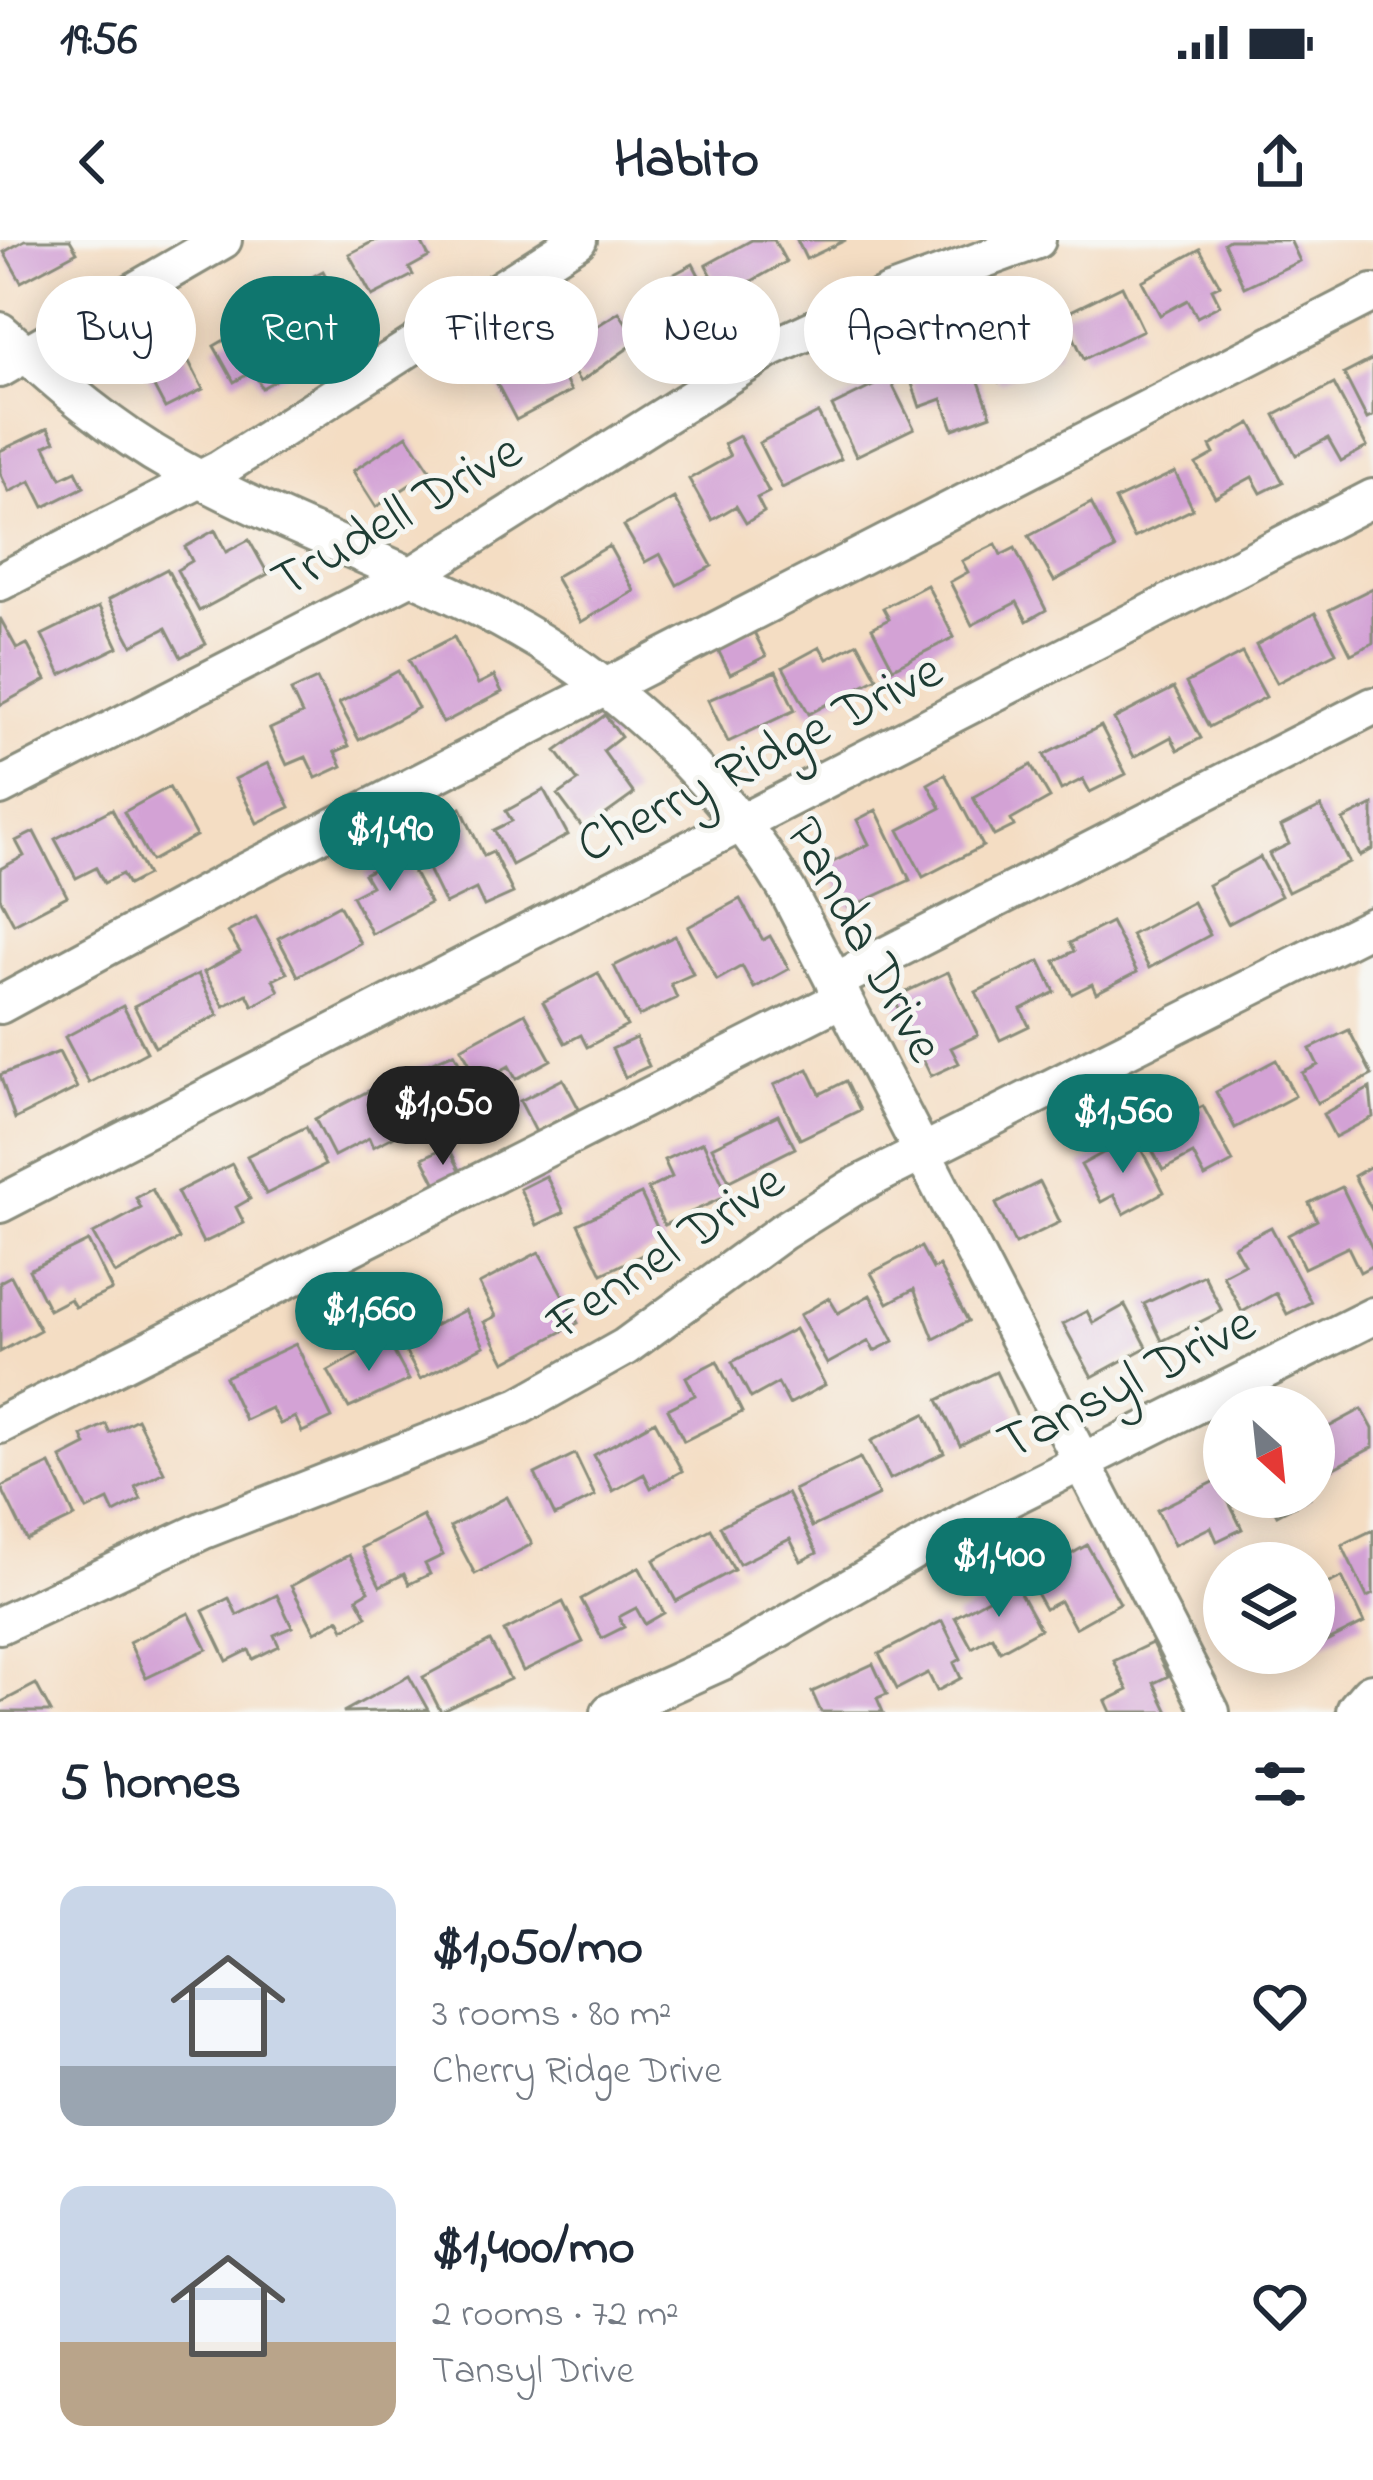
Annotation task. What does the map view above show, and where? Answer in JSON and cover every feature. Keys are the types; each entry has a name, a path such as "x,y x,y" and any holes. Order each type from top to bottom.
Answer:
{"main road":[{"path":"1361,1712 1373,1698"}],"street":[{"path":"9,352 223,240"},
{"path":"0,582 199,479 309,415 578,240"},
{"name":"Trudell Drive","path":"0,787 410,576 770,350 890,294 1037,240"},
{"path":"0,1005 1373,293"},
{"name":"Panda Drive","path":"9,352 104,421 199,479 520,630 604,688 742,824 787,890 1211,1712"},
{"name":"Cherry Ridge Drive","path":"0,1204 1373,498"},
{"path":"0,1425 1373,706"},
{"name":"Fennel Drive","path":"0,1625 185,1538 540,1395 625,1347 782,1232 922,1152 1373,926"},
{"name":"Tansyl Drive","path":"610,1712 725,1660 974,1516 1373,1316"}],"building":[{"path":"25,240 70,240 77,252 21,282 4,252"},
{"path":"376,240 420,240 429,257 409,268 413,275 380,292 380,276 361,276 349,254"},
{"path":"752,240 774,240 786,262 761,276 712,276 706,265"},
{"path":"797,240 846,240 806,259"},
{"path":"1290,240 1300,261 1244,287 1224,243"},
{"path":"1200,249 1220,285 1212,289 1220,305 1197,317 1188,300 1160,315 1142,281"},
{"path":"693,264 699,276 671,276"},
{"path":"1122,286 1143,330 1084,359 1073,336 1073,310"},
{"path":"619,312 622,317 622,352 598,369 598,325"},
{"path":"1373,359 1373,416 1367,419 1344,374"},
{"path":"196,375 203,389 165,408 152,384 196,384"},
{"path":"497,384 567,384 571,391 516,420"},
{"path":"877,384 892,384 914,428 856,456 832,406"},
{"path":"912,384 980,384 991,415 953,429 942,399 920,407"},
{"path":"1334,384 1367,447 1341,461 1328,438 1296,455 1275,415"},
{"path":"818,413 841,459 782,488 759,443"},
{"path":"1251,423 1283,482 1261,493 1252,477 1215,497 1196,464 1214,454 1210,446"},
{"path":"48,428 55,441 45,446 61,478 76,471 84,487 44,507 31,481 9,492 0,473 0,451"},
{"path":"407,435 431,471 376,507 353,471"},
{"path":"739,436 769,492 757,498 764,512 746,523 736,506 712,520 689,479 730,456 724,444"},
{"path":"1175,472 1193,509 1134,538 1115,500"},
{"path":"674,498 712,566 677,585 660,554 645,562 624,526"},
{"path":"1091,503 1115,549 1054,581 1029,536"},
{"path":"215,530 226,552 249,540 268,574 199,611 177,570 192,561 185,547"},
{"path":"996,544 1001,555 1015,548 1046,610 1027,621 1017,602 972,625 950,582 968,572 962,561"},
{"path":"609,546 634,591 581,622 555,577"},
{"path":"167,569 206,644 181,657 166,628 132,645 108,600"},
{"path":"927,585 954,637 893,668 872,628 889,619 883,608"},
{"path":"1373,588 1373,643 1351,654 1329,610"},
{"path":"99,607 118,647 61,675 42,635"},
{"path":"1315,613 1336,652 1277,683 1256,645"},
{"path":"0,618 17,649 27,644 46,680 0,705"},
{"path":"752,628 766,656 730,674 716,646"},
{"path":"454,637 478,684 494,676 502,692 443,723 409,660"},
{"path":"858,643 877,678 809,714 783,667 820,647 827,659"},
{"path":"1242,653 1266,697 1209,727 1186,683"},
{"path":"398,671 418,708 359,740 339,703"},
{"path":"776,671 795,710 728,742 708,700"},
{"path":"317,679 349,746 335,752 342,766 316,778 306,757 287,765 270,729 302,714 291,691"},
{"path":"1174,688 1201,738 1178,750 1171,737 1134,757 1114,719"},
{"path":"605,715 621,737 603,751 634,794 584,830 558,795 578,781 556,751"},
{"path":"1101,726 1126,774 1090,792 1083,779 1061,790 1044,755"},
{"path":"268,763 290,807 257,823 235,779"},
{"path":"1031,765 1050,798 1011,820 1014,826 994,836 973,797"},
{"path":"945,774 983,846 923,877 899,830 941,808 928,784"},
{"path":"169,787 196,836 151,861 124,812"},
{"path":"544,790 568,835 512,865 494,830 512,821 506,811"},
{"path":"1373,805 1373,849 1360,856 1343,820"},
{"path":"1321,807 1349,862 1288,892 1269,854 1289,844 1281,827"},
{"path":"461,808 484,856 493,852 513,893 484,906 476,889 445,904 423,859 436,853 422,826"},
{"path":"112,809 147,875 128,885 122,874 104,883 96,868 76,878 55,839"},
{"path":"876,810 910,880 849,908 827,865 869,844 857,820"},
{"path":"34,832 67,896 14,924 0,898 0,869 24,856 16,841"},
{"path":"403,853 430,903 372,934 352,896 371,886 364,874"},
{"path":"1260,857 1281,896 1228,924 1208,885"},
{"path":"740,899 763,940 770,936 789,969 754,988 742,966 717,980 688,927"},
{"path":"1193,902 1210,935 1149,968 1131,935"},
{"path":"339,905 360,943 298,976 278,938"},
{"path":"256,917 287,973 273,980 279,991 253,1006 247,994 224,1006 204,972 240,952 228,932"},
{"path":"1111,922 1137,972 1096,993 1092,984 1072,994 1055,961 1074,951 1070,943"},
{"path":"675,936 693,974 671,984 677,998 639,1016 614,966"},
{"path":"1040,961 1055,992 1021,1009 1029,1026 1000,1040 976,992"},
{"path":"948,972 978,1035 951,1048 959,1063 931,1076 893,998"},
{"path":"598,973 627,1026 587,1047 581,1035 565,1043 543,1002"},
{"path":"198,974 218,1015 155,1047 134,1006"},
{"path":"123,1006 147,1052 89,1083 65,1037"},
{"path":"525,1013 551,1060 516,1079 509,1066 480,1082 461,1048"},
{"path":"1349,1030 1372,1075 1317,1103 1302,1073 1318,1065 1310,1049"},
{"path":"636,1038 649,1066 625,1077 612,1049"},
{"path":"59,1052 77,1088 15,1119 0,1075"},
{"path":"454,1053 480,1102 442,1121 436,1111 417,1121 395,1078"},
{"path":"1276,1060 1295,1096 1235,1128 1216,1092"},
{"path":"808,1069 820,1094 846,1081 860,1110 800,1139 774,1085"},
{"path":"563,1079 579,1109 536,1132 520,1101"},
{"path":"378,1086 402,1132 373,1147 369,1138 334,1156 315,1119"},
{"path":"1370,1088 1373,1117 1335,1137 1323,1114"},
{"path":"1203,1106 1233,1162 1205,1177 1193,1154 1163,1170 1145,1137"},
{"path":"778,1115 795,1148 729,1181 712,1147"},
{"path":"306,1127 325,1165 266,1194 247,1156"},
{"path":"1134,1136 1164,1192 1124,1214 1114,1195 1101,1202 1081,1165"},
{"path":"703,1142 728,1195 664,1225 648,1189 672,1177 664,1160"},
{"path":"448,1146 464,1178 439,1190 423,1158"},
{"path":"232,1164 250,1199 236,1207 244,1223 203,1243 177,1192"},
{"path":"1373,1165 1373,1212 1354,1176"},
{"path":"546,1176 564,1212 537,1225 520,1189"},
{"path":"1040,1182 1060,1222 1015,1244 996,1204"},
{"path":"1342,1187 1373,1250 1373,1265 1360,1272 1348,1247 1304,1268 1288,1235 1317,1220 1309,1203"},
{"path":"152,1189 179,1239 115,1274 93,1234 141,1208 136,1198"},
{"path":"641,1194 665,1244 602,1274 578,1224"},
{"path":"1271,1227 1311,1302 1287,1314 1276,1293 1242,1312 1223,1275 1244,1264 1234,1246"},
{"path":"88,1241 112,1290 75,1307 70,1299 49,1310 29,1270"},
{"path":"921,1247 933,1269 939,1266 968,1321 934,1339 914,1289 888,1303 871,1273"},
{"path":"539,1252 578,1323 505,1362 484,1322 496,1316 479,1284"},
{"path":"1204,1275 1222,1311 1162,1341 1144,1304"},
{"path":"11,1276 40,1330 0,1352 0,1282"},
{"path":"870,1295 894,1341 874,1351 869,1341 827,1364 800,1315 829,1298 838,1313"},
{"path":"1125,1305 1147,1347 1092,1377 1063,1324 1087,1311 1093,1323"},
{"path":"465,1310 484,1346 420,1379 401,1343"},
{"path":"795,1329 825,1385 789,1404 778,1383 751,1398 732,1362"},
{"path":"386,1338 409,1380 349,1408 328,1371"},
{"path":"296,1344 332,1418 302,1432 295,1417 280,1424 271,1408 245,1420 225,1377"},
{"path":"717,1361 742,1412 684,1441 668,1409 695,1395 686,1377"},
{"path":"996,1372 1017,1417 960,1445 938,1400"},
{"path":"1362,1409 1373,1429 1373,1447 1335,1467 1335,1424"},
{"path":"925,1414 944,1453 890,1479 871,1441"},
{"path":"137,1419 164,1472 135,1487 141,1499 114,1513 108,1500 87,1510 61,1458 86,1445 82,1436 106,1424 110,1433"},
{"path":"655,1421 682,1471 651,1488 644,1474 613,1491 594,1455"},
{"path":"575,1454 595,1496 555,1516 535,1474"},
{"path":"860,1458 879,1495 812,1527 794,1490"},
{"path":"50,1464 75,1517 27,1540 1,1487"},
{"path":"1203,1487 1203,1518 1237,1518 1242,1529 1217,1541 1211,1527 1174,1545 1157,1510"},
{"path":"787,1493 817,1553 801,1561 790,1539 739,1564 720,1526"},
{"path":"507,1497 532,1544 475,1574 450,1527"},
{"path":"423,1516 443,1555 425,1564 430,1574 409,1584 404,1574 380,1586 361,1548"},
{"path":"711,1529 734,1570 676,1601 654,1560"},
{"path":"1373,1530 1373,1594 1367,1597 1342,1545"},
{"path":"1087,1545 1120,1603 1075,1628 1060,1601 1045,1609 1028,1579"},
{"path":"349,1555 369,1591 357,1598 367,1616 344,1629 339,1619 315,1632 291,1586"},
{"path":"639,1567 664,1613 645,1624 636,1608 619,1617 624,1627 602,1638 581,1599"},
{"path":"1342,1577 1364,1623 1335,1638 1335,1580"},
{"path":"1015,1584 1040,1629 1000,1651 992,1636 972,1648 955,1617"},
{"path":"277,1595 292,1627 274,1635 279,1646 253,1659 249,1650 227,1661 203,1611 229,1598 237,1615"},
{"path":"563,1602 583,1642 523,1671 504,1631"},
{"path":"189,1613 207,1649 146,1678 129,1642"},
{"path":"942,1621 961,1659 954,1663 961,1678 937,1691 928,1673 897,1689 879,1654"},
{"path":"490,1641 510,1679 441,1712 423,1677"},
{"path":"1152,1643 1168,1676 1154,1683 1168,1712 1111,1712 1106,1701 1128,1690 1114,1661"},
{"path":"873,1664 887,1694 877,1698 883,1712 821,1712 812,1692"},
{"path":"409,1676 428,1710 343,1712"},
{"path":"36,1684 51,1712 0,1712 0,1703"}]}
